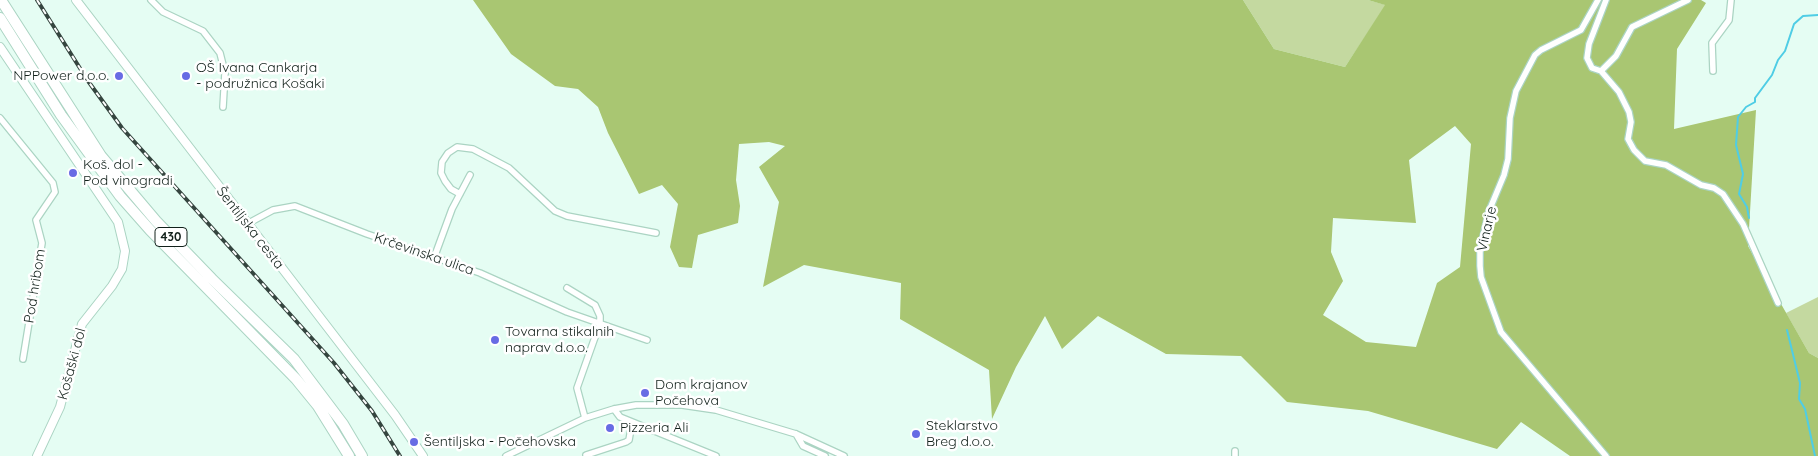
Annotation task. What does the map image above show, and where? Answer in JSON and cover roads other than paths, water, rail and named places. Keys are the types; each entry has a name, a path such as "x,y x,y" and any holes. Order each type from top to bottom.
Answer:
{"highway":[{"name":"430","path":"1,0 101,156 168,234 294,359 343,424 362,456"},
{"name":"430","path":"0,18 61,115 120,196 150,230 296,379 327,419 349,456"}],"street":[{"name":"Šentiljska cesta","path":"76,0 395,415 423,456"},
{"path":"151,0 162,12 203,31 220,53 225,73 224,107"},
{"name":"Vinarje","path":"1598,0 1581,30 1535,56 1516,91 1510,118 1508,159 1504,175 1489,211 1480,250 1480,266 1481,277 1501,332 1606,456"},
{"path":"1606,0 1589,44 1587,58 1592,68 1601,71 1619,92 1629,112 1631,122 1628,139 1634,150 1645,161 1666,165 1701,185 1714,188 1723,194 1743,224 1778,303"},
{"path":"1601,71 1616,56 1632,27 1688,0"},
{"path":"1713,71 1712,43 1729,20 1731,0"},
{"name":"Košaški dol","path":"0,47 118,222 125,251 122,269 112,286 82,324 60,406 37,456"},
{"name":"Pod hribom","path":"0,118 53,183 55,192 36,220 42,244 23,359"},
{"path":"460,194 451,189 445,181 441,173 442,162 448,153 457,148 473,149 509,168 555,211 567,216 656,233"},
{"path":"434,258 442,233 470,175"},
{"name":"Krčevinska ulica","path":"247,224 273,210 295,206 480,274 567,312 647,340"},
{"path":"567,288 595,305 600,316 600,323 577,388 585,418"},
{"path":"506,456 585,418 614,409 636,406 682,406 716,410 796,434 844,456"},
{"path":"614,409 620,417 716,456"},
{"path":"586,455 626,442 630,436 632,422"},
{"path":"796,434 803,446 825,456"}],"waterway":[{"path":"1749,218 1747,207 1739,194 1743,174 1736,145 1738,117 1746,107 1755,102 1755,98 1772,75 1778,60 1785,51 1794,24 1803,16 1818,15"},
{"path":"1787,330 1800,383 1799,399 1805,409 1815,456"}],"railway":[{"path":"37,0 88,81 122,128 334,363 372,411 400,456"}],"place":[{"name":"NPPower d.o.o.","path":"119,76"},
{"name":"OŠ Ivana Cankarja - podružnica Košaki","path":"186,76"},
{"name":"Koš. dol - Pod vinogradi","path":"73,173"},
{"name":"Tovarna stikalnih naprav d.o.o.","path":"495,340"},
{"name":"Dom krajanov Počehova","path":"645,393"},
{"name":"Pizzeria Ali","path":"610,428"},
{"name":"Steklarstvo Breg d.o.o.","path":"916,434"},
{"name":"Šentiljska - Počehovska","path":"414,442"}]}
